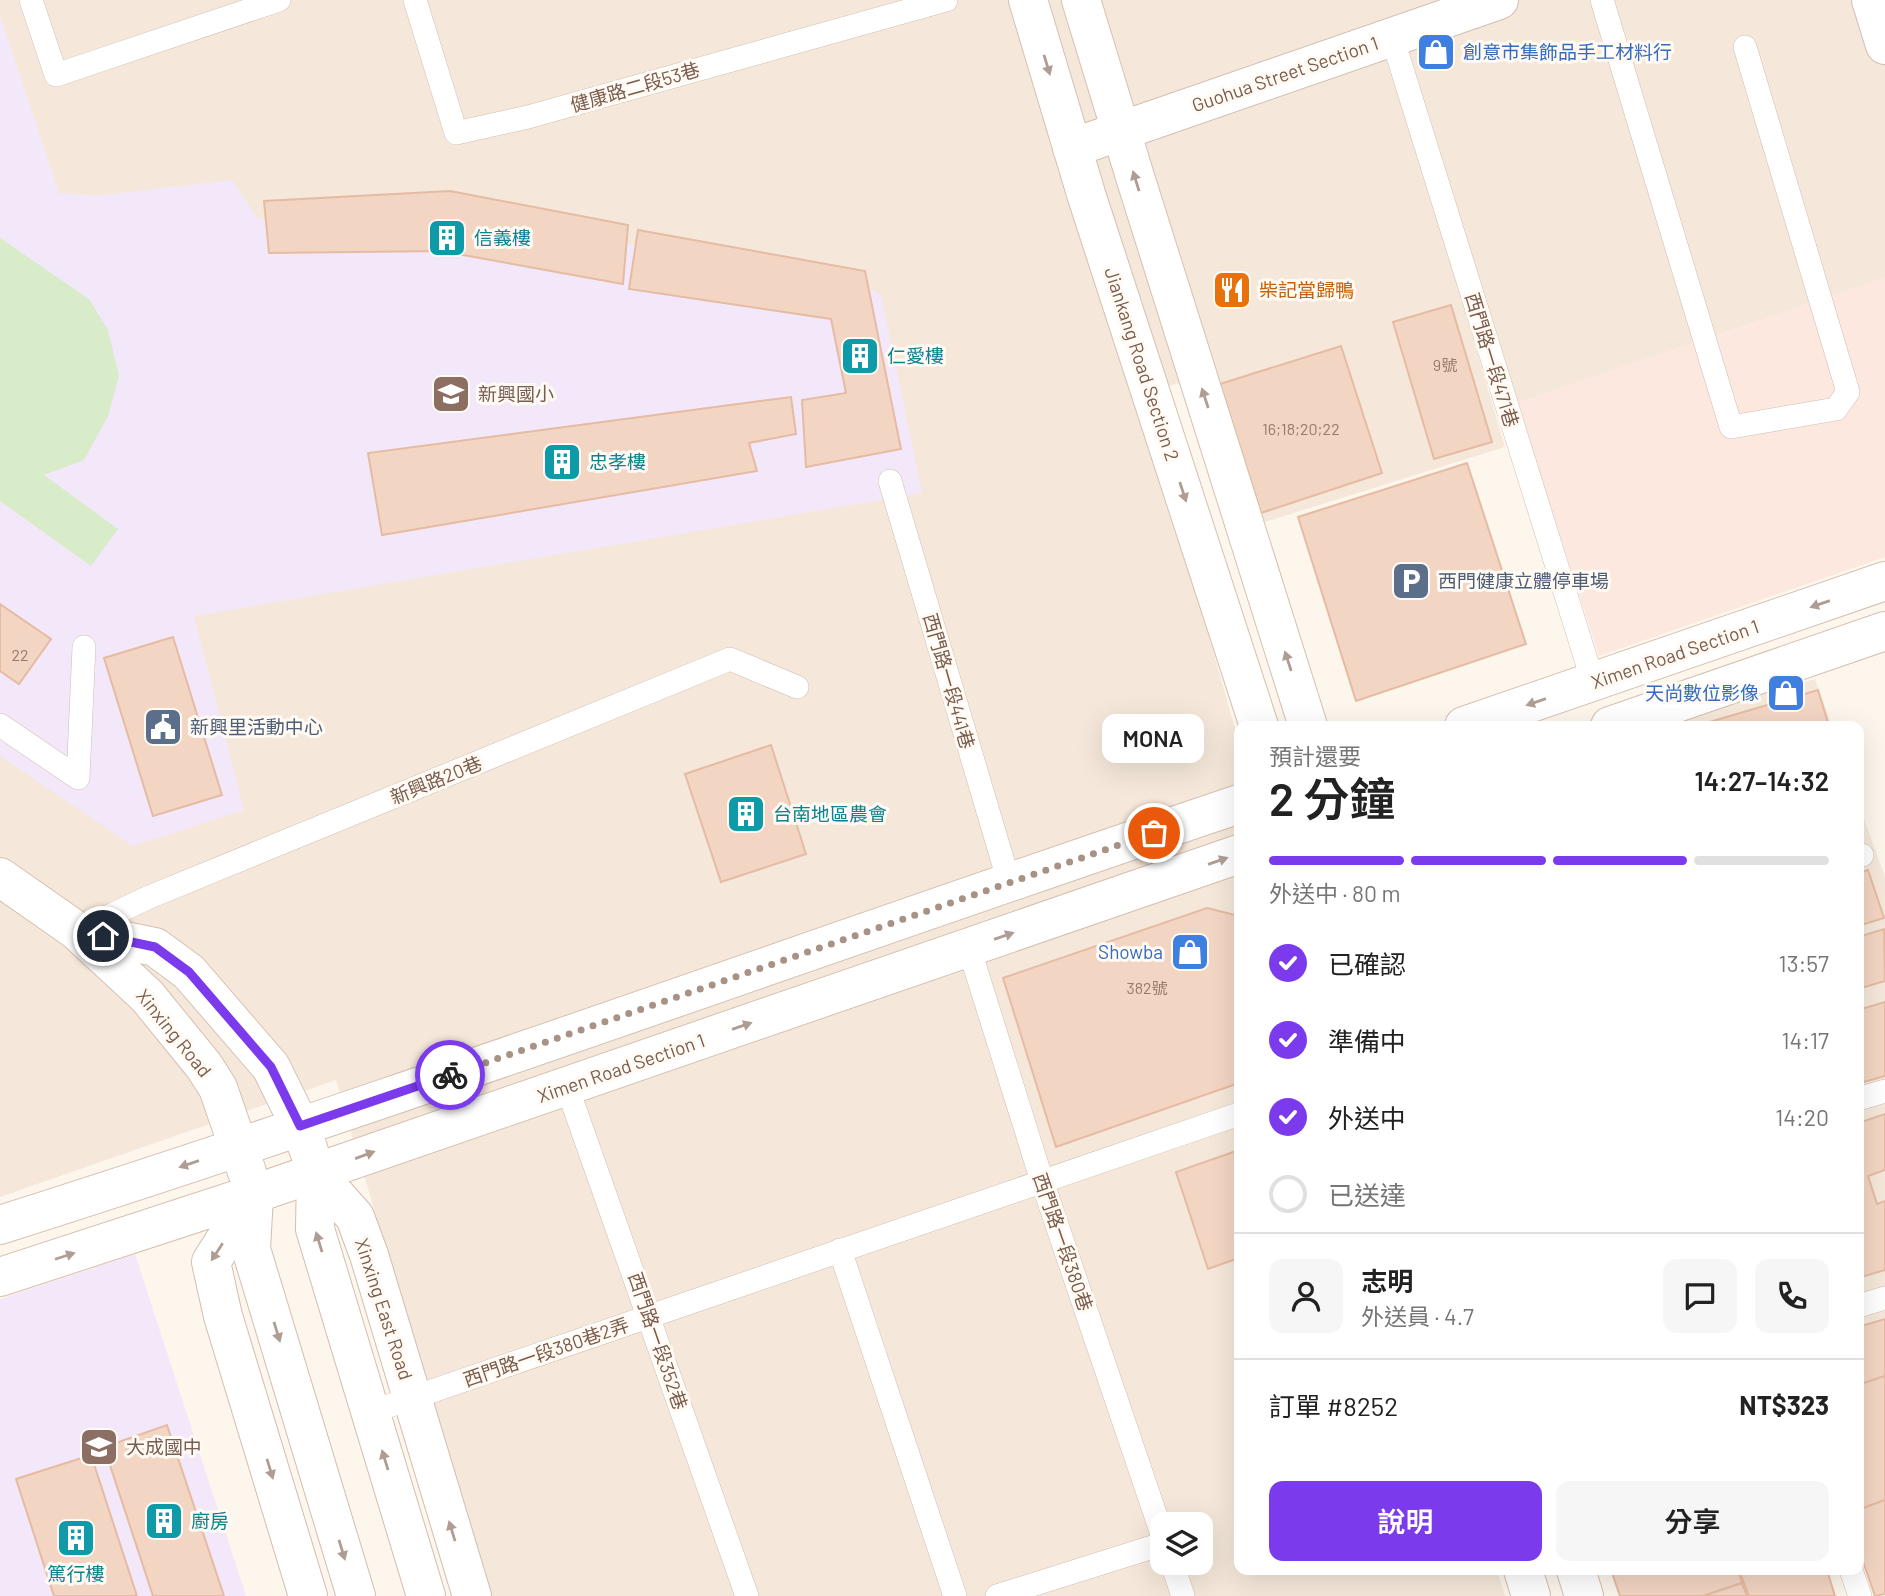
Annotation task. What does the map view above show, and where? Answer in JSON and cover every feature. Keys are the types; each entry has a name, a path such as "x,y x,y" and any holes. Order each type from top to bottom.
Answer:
{"street":[{"name":"Jiankang Road Section 2","path":"1028,0 1072,148 1257,721"},
{"path":"1081,0 1306,721"},
{"name":"Guohua Street Section 1","path":"1072,148 1499,0"},
{"path":"1871,0 1885,45"},
{"name":"Ximen Road Section 1","path":"1479,721 1885,582"},
{"path":"1656,719 1885,631"},
{"path":"0,1225 239,1147 1234,806"},
{"name":"Ximen Road Section 1","path":"0,1276 316,1173 1234,856"},
{"name":"Xinxing Road","path":"0,877 77,931 147,996 204,1066 218,1088 254,1194"},
{"name":"Xinxing Road","path":"77,931 155,947 189,972 271,1067 300,1126 316,1173"},
{"path":"316,1173 315,1230 426,1596"},
{"name":"Xinxing East Road","path":"316,1173 355,1217 369,1255 472,1596"},
{"path":"254,1194 211,1262 223,1316 308,1596"},
{"path":"254,1194 251,1249 356,1596"},
{"path":"1525,1575 1531,1596"},
{"path":"1578,1575 1584,1596"}],"lane":[{"path":"31,0 56,75 279,0"},
{"name":"健康路二段53巷","path":"415,0 456,132 528,117 946,0"},
{"path":"1602,0 1731,427 1836,409 1848,391 1745,47"},
{"name":"西門路一段471巷","path":"1392,37 1592,682"},
{"name":"西門路一段441巷","path":"890,481 1009,882"},
{"path":"0,724 78,778 84,647"},
{"name":"新興路20巷","path":"77,931 147,898 730,659 797,687"},
{"name":"西門路一段380巷","path":"969,948 1042,1181 1154,1512"},
{"name":"西門路一段352巷","path":"568,1087 747,1596"},
{"path":"1864,1098 1885,1091"},
{"name":"西門路一段380巷2弄","path":"371,1412 1234,1116"},
{"path":"840,1250 955,1596"},
{"path":"1864,1304 1885,1298"},
{"path":"998,1596 1150,1548"},
{"path":"1176,1575 1183,1596"},
{"path":"1853,1575 1860,1596"}],"shaded area":[{"path":"0,0 1885,0 1885,278 1517,403 1459,291 1505,447 1249,527 1204,375 1141,395 1234,725 1234,1575 1499,1575 1505,1596 488,1596 336,1080 0,1197"},
{"name":"新興國小","path":"0,15 59,193 96,196 232,180 258,219 462,212 869,289 881,295 922,493 194,616 244,810 133,846 0,756"},
{"path":"1885,278 1885,557 1599,656 1517,403"},
{"path":"1815,679 1830,721 1667,721"},
{"path":"1864,819 1885,877 1885,1354 1864,1360"},
{"name":"大成國中","path":"135,1254 246,1596 0,1596 0,1299"}],"green space":[{"path":"0,238 89,299 108,330 119,376 108,416 84,460 44,475 118,529 91,566 0,501"}],"building":[{"name":"信義樓","path":"450,191 628,225 623,284 441,251 269,253 264,201"},
{"name":"仁愛樓","path":"638,230 865,271 901,449 806,467 802,400 846,393 831,319 629,289"},
{"path":"1451,305 1492,442 1434,459 1393,322"},
{"path":"1341,346 1382,473 1261,513 1220,384"},
{"name":"忠孝樓","path":"791,397 796,434 749,443 757,471 382,535 368,453"},
{"name":"西門健康立體停車場","path":"1467,463 1526,644 1356,701 1298,517"},
{"path":"0,604 51,639 19,684 0,671"},
{"name":"新興里活動中心","path":"173,637 222,795 153,816 104,658"},
{"path":"1818,690 1827,721 1713,721"},
{"name":"台南地區農會","path":"771,745 806,854 721,882 685,774"},
{"path":"1868,870 1884,918 1864,924 1864,871"},
{"path":"1207,908 1234,915 1234,1085 1056,1147 1003,978"},
{"path":"1884,929 1885,981 1864,987 1864,935"},
{"path":"1885,1002 1885,1076 1864,1082 1864,1008"},
{"path":"1885,1114 1885,1170 1868,1176 1877,1204 1885,1201 1885,1270 1864,1276 1864,1121"},
{"path":"1234,1152 1234,1260 1208,1269 1176,1172"},
{"path":"1885,1319 1885,1376 1864,1383 1864,1325"},
{"path":"1885,1376 1885,1500 1864,1508 1864,1383"},
{"name":"廚房","path":"167,1425 224,1596 153,1596 104,1447"},
{"name":"篤行樓","path":"91,1455 137,1596 54,1596 16,1479"},
{"path":"1885,1500 1885,1594 1875,1596 1864,1564 1864,1508"},
{"path":"1613,1575 1740,1575 1742,1583 1703,1596 1620,1596"},
{"path":"1741,1575 1829,1575 1835,1596 1749,1596"},
{"path":"1742,1583 1747,1596 1703,1596"}],"way so far":[{"path":"450,1075 1154,833"}],"place":[{"name":"創意市集飾品手工材料行","path":"1436,52"},
{"name":"信義樓","path":"447,238"},
{"name":"柴記當歸鴨","path":"1232,290"},
{"name":"仁愛樓","path":"860,356"},
{"name":"新興國小","path":"451,394"},
{"name":"忠孝樓","path":"562,462"},
{"name":"西門健康立體停車場","path":"1411,581"},
{"name":"天尚數位影像","path":"1786,693"},
{"name":"新興里活動中心","path":"163,727"},
{"name":"台南地區農會","path":"746,814"},
{"name":"MONA","path":"1154,833"},
{"name":"Showba","path":"1190,952"},
{"name":"大成國中","path":"99,1447"},
{"name":"廚房","path":"164,1521"},
{"name":"篤行樓","path":"76,1538"}],"route":[{"path":"103,936 155,947 189,972 271,1067 300,1126 450,1075"}]}
